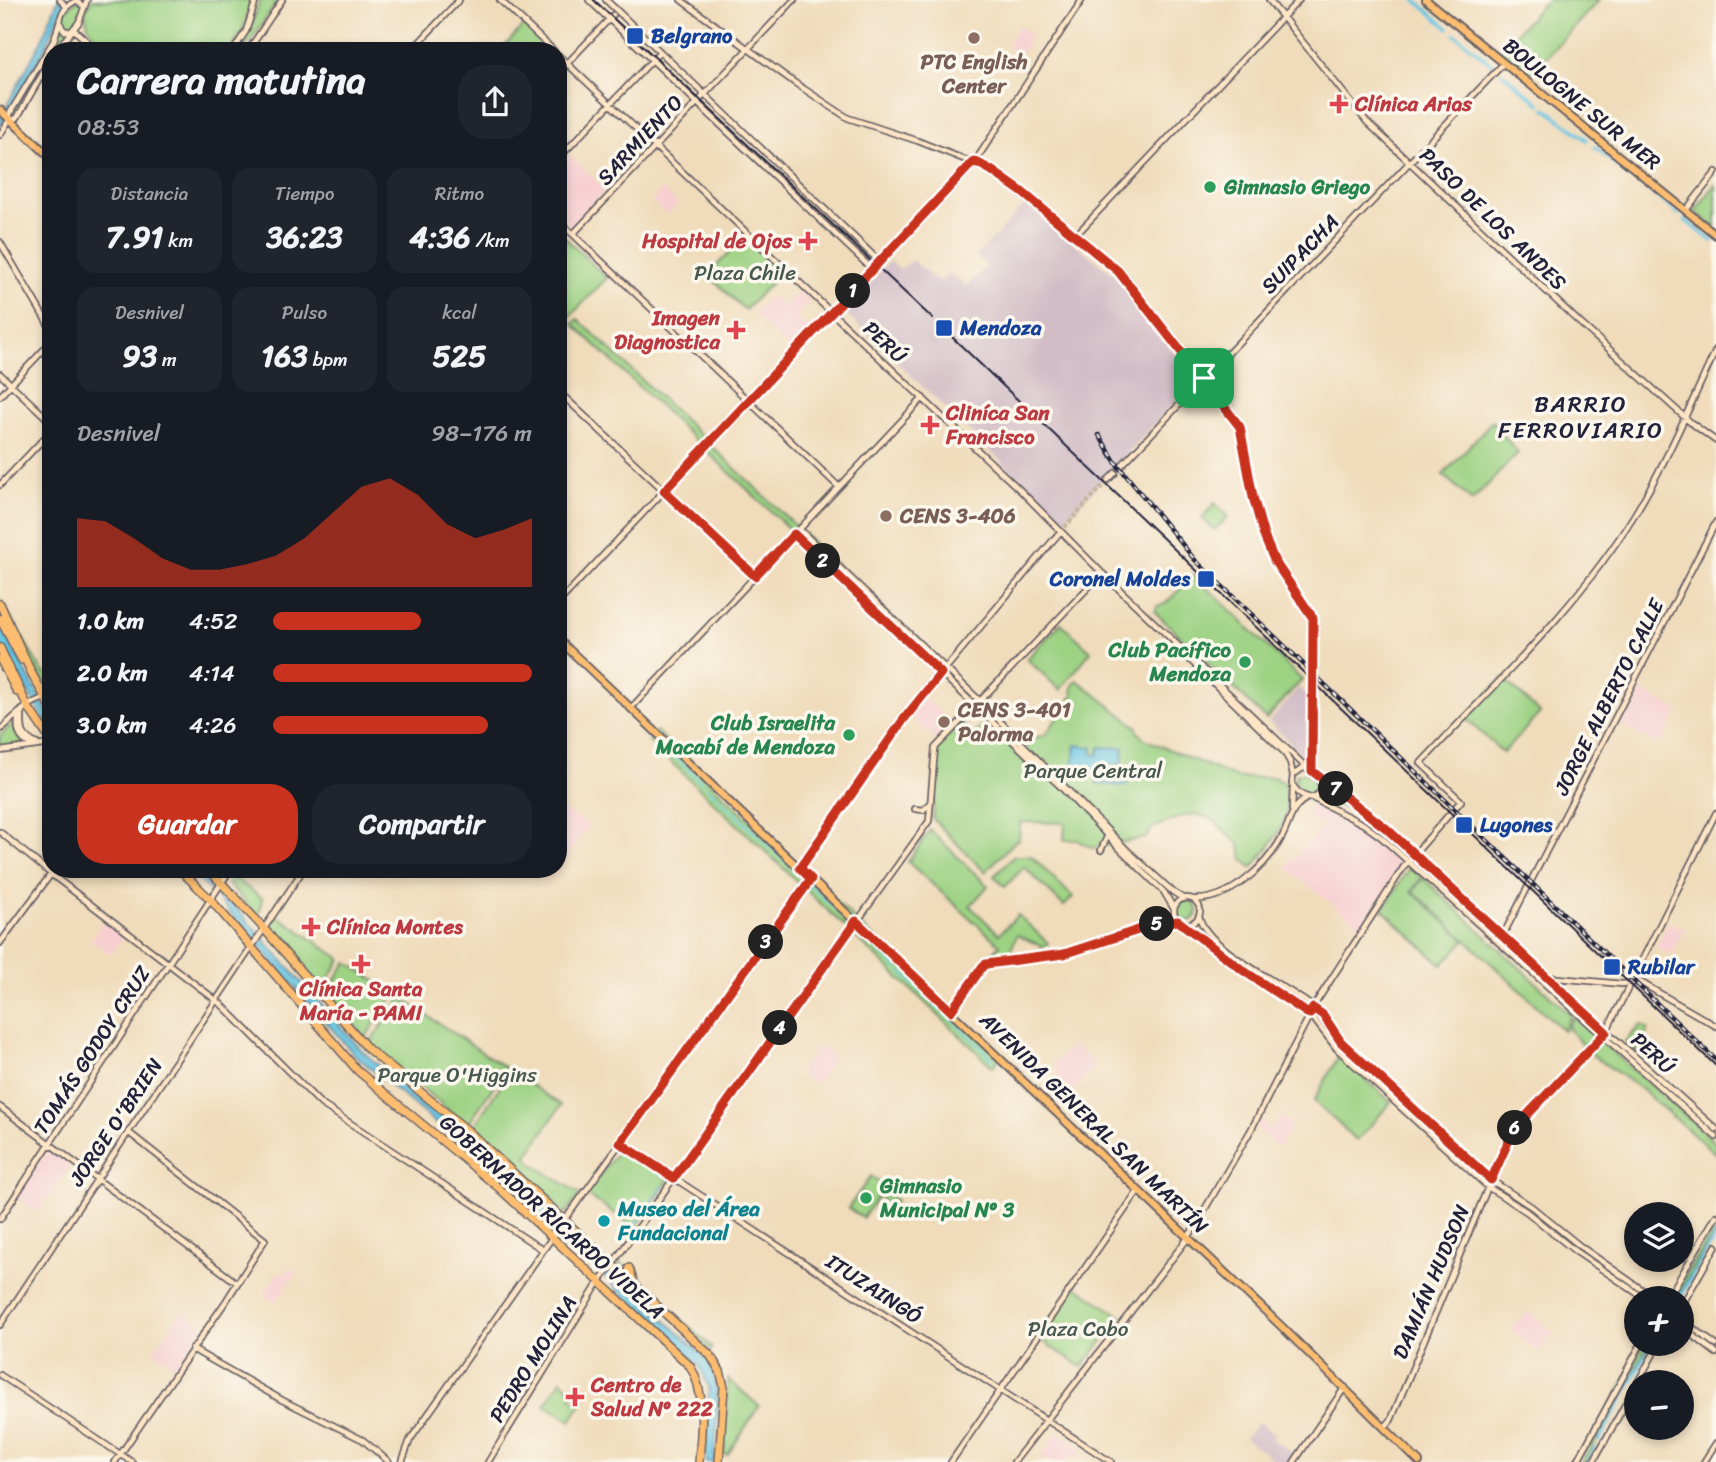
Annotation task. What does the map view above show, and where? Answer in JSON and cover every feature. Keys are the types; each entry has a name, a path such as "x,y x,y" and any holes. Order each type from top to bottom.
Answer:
{"highway":[{"path":"0,604 31,672 34,704"},
{"path":"0,619 31,672"},
{"path":"0,648 42,722"},
{"path":"0,659 24,705 34,704"},
{"name":"GOBERNADOR RICARDO VIDELA","path":"194,878 216,891 257,937 358,1071 499,1188 558,1228 606,1273 634,1284 710,1354 720,1371 724,1387 719,1462"},
{"name":"GOBERNADOR RICARDO VIDELA","path":"212,878 216,891 257,937 368,1049 467,1130 558,1228 606,1273 686,1362 697,1378 701,1396 699,1462"},
{"path":"629,1268 634,1284"}],"main road":[{"name":"BOULOGNE SUR MER","path":"1426,0 1716,234"},
{"path":"5,115 42,150"},
{"name":"AVENIDA GENERAL SAN MARTÍN","path":"567,648 1345,1387 1419,1462"}],"street":[{"path":"63,42 81,16 87,0"},
{"path":"239,42 246,32 256,0"},
{"path":"254,42 282,0"},
{"path":"419,42 459,0"},
{"path":"500,0 544,42"},
{"path":"589,0 611,18 652,60 701,99 877,266"},
{"path":"606,0 660,52 701,99 877,266"},
{"path":"681,0 848,118 974,161 991,170 1022,192 1121,274 1240,427 1253,497 1264,536 1275,562 1313,618 1310,770"},
{"name":"SARMIENTO","path":"573,234 794,0"},
{"path":"567,593 974,161 1082,0"},
{"name":"PASO DE LOS ANDES","path":"1269,0 1365,120 1541,287 1685,417 1716,441"},
{"path":"1075,236 1299,0"},
{"path":"53,42 63,3 76,1 83,6"},
{"path":"567,64 611,18"},
{"path":"60,21 62,30 72,30 87,42"},
{"path":"567,149 660,52"},
{"path":"5,115 10,113 42,60"},
{"name":"PERÚ","path":"567,64 923,398 1047,516 1102,573 1310,770"},
{"name":"SUIPACHA","path":"1120,467 1503,64"},
{"path":"5,115 17,118 42,75"},
{"path":"0,135 5,115"},
{"path":"1686,210 1716,172"},
{"path":"567,228 839,487"},
{"path":"0,242 42,314"},
{"path":"0,396 42,351"},
{"path":"1014,1462 1188,1238 1251,1130 1313,1008 1408,861 1461,801 1421,763 1578,595 1633,517 1716,351"},
{"path":"0,374 42,413"},
{"path":"631,708 923,398"},
{"path":"567,399 755,576"},
{"path":"0,485 42,441"},
{"path":"1108,480 1115,473"},
{"name":"JORGE ALBERTO CALLE","path":"1499,943 1716,522"},
{"path":"799,529 1129,852 1172,892 1184,899"},
{"path":"800,868 904,719 1060,532"},
{"path":"794,534 943,670"},
{"name":"PEDRO MOLINA","path":"488,1462 579,1312 929,821 935,748 1102,573"},
{"name":"PERÚ","path":"1188,655 1191,662 1284,752 1293,775"},
{"path":"977,703 1167,896 1181,922 1244,971 1310,1014 1337,1049 1488,1187 1527,1212 1575,1251 1626,1286"},
{"path":"0,730 34,704"},
{"path":"34,704 22,732 27,739 41,746"},
{"path":"0,751 41,746"},
{"path":"1163,922 1178,902 1184,899 1210,899 1239,884 1267,859 1283,835 1298,803 1319,794 1321,790 1318,777 1310,770 1299,769 1293,775 1292,813"},
{"name":"PERÚ","path":"1318,777 1387,829 1716,1136"},
{"path":"1293,786 1310,798"},
{"name":"PERÚ","path":"1310,798 1363,824 1716,1129"},
{"path":"915,809 923,810 930,804"},
{"name":"DAMIÁN HUDSON","path":"1385,1427 1391,1420 1514,1129 1604,1034 1716,813"},
{"path":"0,832 42,864"},
{"path":"1101,850 1107,836"},
{"path":"0,943 49,878"},
{"path":"61,878 216,1000 321,1104 543,1250"},
{"name":"TOMÁS GODOY CRUZ","path":"0,1219 225,878"},
{"name":"JORGE O'BRIEN","path":"0,1325 298,878"},
{"path":"402,1462 410,1440 558,1228 811,879"},
{"path":"1192,899 1198,904 1201,923 1219,943 1248,966 1323,1015 1341,1042 1491,1180 1532,1207 1580,1246 1637,1286"},
{"path":"951,1011 983,966 1064,954 1163,922 1194,922 1210,899"},
{"path":"1482,928 1488,921"},
{"path":"1546,976 1642,983 1716,1026"},
{"path":"0,1107 237,1283"},
{"path":"115,1462 265,1240 128,1132"},
{"name":"ITUZAINGÓ","path":"620,1143 1111,1462"},
{"path":"951,1462 1138,1191"},
{"path":"1675,1286 1716,1216"},
{"path":"1693,1286 1716,1246"},
{"path":"1694,1329 1716,1345"},
{"path":"1694,1336 1716,1353"},
{"path":"192,1349 282,1400 363,1440 389,1462"},
{"path":"1577,1462 1634,1356"},
{"path":"1593,1462 1652,1356"},
{"path":"0,1375 132,1462"},
{"path":"1294,1462 1345,1387"},
{"path":"1704,1462 1716,1443"}],"shaded area":[{"path":"1019,26 1031,37 1020,55 1006,46"},
{"path":"569,155 606,190 571,226 567,222"},
{"path":"663,189 678,204 667,215 652,201"},
{"path":"1025,205 1117,277 1195,381 1064,521 842,310 890,261 900,270 912,260 939,282 949,272 966,286 987,267 976,256"},
{"path":"799,291 809,301 796,316 810,329 790,349 753,314 772,295 784,307"},
{"path":"1299,687 1308,696 1306,758 1269,722"},
{"path":"1637,689 1657,700 1645,726 1658,700 1678,710 1660,745 1619,724"},
{"path":"925,699 952,722 937,740 910,717"},
{"path":"1313,802 1366,828 1405,861 1361,926 1286,868 1323,826 1306,815"},
{"path":"567,812 588,825 567,856"},
{"path":"105,920 125,934 111,954 91,940"},
{"path":"1669,922 1684,929 1671,954 1656,947"},
{"path":"1073,1044 1096,1066 1058,1105 1042,1090 1059,1072 1053,1065"},
{"path":"818,1046 834,1057 815,1085 799,1073"},
{"path":"1281,1117 1292,1124 1279,1147 1256,1127 1261,1121 1271,1129"},
{"path":"49,1147 71,1163 39,1212 16,1197"},
{"path":"289,1267 296,1273 275,1302 264,1295 279,1272 284,1275"},
{"path":"182,1311 204,1326 176,1366 154,1352"},
{"path":"1527,1312 1554,1333 1537,1352 1511,1329"},
{"path":"1258,1422 1274,1434 1272,1439 1294,1454 1288,1462 1277,1462 1245,1438"},
{"path":"1058,1432 1083,1448 1076,1460 1070,1456 1066,1462 1051,1462 1042,1456"}],"green space":[{"path":"77,0 86,0 77,21 61,42 53,42 54,40 64,12"},
{"path":"92,0 252,0 242,32 236,42 103,42 91,30 85,10"},
{"path":"260,0 278,0 250,42 243,42"},
{"path":"1547,0 1599,0 1528,77 1498,52"},
{"path":"525,24 543,42 508,42"},
{"path":"42,61 42,73 17,117 11,114"},
{"path":"1716,186 1716,228 1695,211"},
{"name":"Plaza Chile","path":"744,237 781,272 745,310 708,275"},
{"path":"567,240 607,278 567,320"},
{"path":"578,319 945,668 941,673 573,324"},
{"path":"1492,421 1518,453 1472,501 1443,475"},
{"path":"1215,503 1228,516 1215,530 1202,518"},
{"name":"Club Pacífico Mendoza","path":"1194,575 1302,680 1266,719 1155,612 1157,606 1165,604"},
{"path":"1,600 42,670 41,681"},
{"path":"1061,623 1091,651 1060,690 1027,659"},
{"path":"1503,678 1540,713 1503,753 1465,718"},
{"name":"Parque Central","path":"1077,680 1137,727 1144,739 1237,778 1274,777 1284,783 1288,807 1285,818 1274,839 1252,868 1243,859 1239,844 1213,820 1196,814 1182,816 1152,828 1146,838 1092,848 1077,840 1064,840 1065,823 1020,822 1019,840 985,872 933,819 936,748 960,723 973,735 987,721 1021,753 1035,738 1045,735 1073,696 1072,687"},
{"path":"14,722 17,735 24,744 0,748 0,735"},
{"path":"656,731 1000,1057 993,1067 649,741"},
{"path":"1306,772 1318,784 1319,789 1315,795 1306,794 1295,783 1296,775"},
{"path":"1325,784 1407,851 1405,854 1353,812 1318,797"},
{"path":"930,830 988,886 970,906 999,934 1018,915 1048,943 1044,947 1017,935 1009,954 988,958 1000,945 908,862"},
{"path":"1014,856 1031,856 1073,897 1064,906 1024,867 1005,887 994,876"},
{"path":"1410,866 1422,877 1411,891 1465,940 1442,965 1383,910"},
{"path":"234,878 262,898 259,917 228,884"},
{"path":"1423,878 1571,1015 1564,1031 1413,891"},
{"path":"1183,901 1191,901 1197,911 1191,921 1183,921 1177,915 1177,907"},
{"path":"278,916 341,959 323,988 320,988 267,929 274,917"},
{"name":"Parque O'Higgins","path":"347,962 395,994 365,1038 326,993"},
{"name":"Parque O'Higgins","path":"401,998 506,1068 468,1124 369,1044"},
{"path":"1573,1017 1716,1143 1716,1154 1642,1090 1588,1052 1568,1028"},
{"path":"1641,1025 1648,1029 1643,1044 1636,1052 1625,1041"},
{"path":"1339,1055 1391,1102 1357,1141 1314,1101"},
{"name":"Parque O'Higgins","path":"510,1071 561,1105 527,1156 533,1164 580,1194 565,1214 472,1129"},
{"path":"621,1147 669,1179 636,1228 586,1194"},
{"name":"Gimnasio Municipal Nº 3","path":"871,1176 884,1185 881,1190 896,1200 892,1206 878,1196 863,1218 848,1208"},
{"path":"1716,1224 1716,1230 1694,1267 1694,1260"},
{"path":"618,1261 712,1347 711,1351 616,1264"},
{"path":"1687,1272 1691,1272 1683,1286 1678,1286"},
{"name":"Plaza Cobo","path":"1075,1286 1122,1317 1082,1367 1039,1339"},
{"path":"1638,1356 1642,1356 1635,1370 1630,1370"},
{"path":"728,1379 759,1406 727,1456 724,1454"},
{"path":"561,1380 574,1392 571,1398 576,1401 579,1396 584,1400 571,1421 545,1405"},
{"path":"1624,1381 1624,1390 1585,1462 1581,1462"}],"water":[{"path":"58,0 66,0 48,42 42,42 42,53 0,128 0,118 41,42"},
{"path":"0,624 42,702 42,716 0,643"},
{"path":"1076,745 1093,747 1092,754 1098,755 1100,747 1124,748 1122,765 1106,764 1106,770 1128,772 1127,786 1097,784 1097,777 1072,774"},
{"path":"197,878 208,878 223,893 363,1052 468,1140 703,1355 715,1379 717,1393 714,1462 706,1462 709,1387 699,1365 480,1161 354,1054"}],"waterway":[{"path":"1415,0 1448,28"},
{"path":"1455,34 1493,65"},
{"path":"1502,73 1540,104"},
{"path":"1545,108 1587,140"},
{"path":"1595,147 1631,177"},
{"path":"1636,180 1656,196"},
{"path":"1660,199 1678,214"},
{"path":"1685,220 1712,241"},
{"path":"655,737 702,783"},
{"path":"706,786 756,834"},
{"path":"759,837 805,880"},
{"path":"809,884 851,924"},
{"path":"854,927 898,969"},
{"path":"901,972 993,1059"},
{"path":"627,1152 642,1162"},
{"path":"645,1164 660,1174"},
{"path":"652,1200 662,1187"},
{"path":"636,1223 650,1203"},
{"path":"628,1235 631,1230"},
{"path":"1686,1286 1716,1235"},
{"path":"1599,1441 1645,1356"},
{"path":"1588,1462 1595,1449"}],"tunnel":[{"path":"1060,532 1108,480"}],"tram line":[{"path":"594,0 933,319"},
{"path":"952,337 1716,1066"}],"railway":[{"path":"1099,435 1116,463 1195,560 1716,1060"}],"place":[{"name":"Belgrano","path":"635,36"},
{"name":"PTC English Center","path":"974,38"},
{"name":"Clínica Arias","path":"1339,104"},
{"name":"Gimnasio Griego","path":"1210,187"},
{"name":"Hospital de Ojos","path":"808,241"},
{"name":"Mendoza","path":"944,328"},
{"name":"Imagen Diagnostica","path":"736,330"},
{"name":"Cliníca San Francisco","path":"930,425"},
{"name":"CENS 3-406","path":"886,516"},
{"name":"Coronel Moldes","path":"1206,579"},
{"name":"Club Pacífico Mendoza","path":"1245,662"},
{"name":"CENS 3-401 Palorma","path":"944,722"},
{"name":"Club Israelita Macabí de Mendoza","path":"849,735"},
{"name":"Lugones","path":"1464,825"},
{"name":"Clínica Montes","path":"311,927"},
{"name":"Clínica Santa María - PAMI","path":"361,964"},
{"name":"Rubilar","path":"1612,967"},
{"name":"Gimnasio Municipal Nº 3","path":"866,1198"},
{"name":"Museo del Área Fundacional","path":"604,1221"},
{"name":"Centro de Salud Nº 222","path":"575,1397"}],"district":[{"name":"BARRIO FERROVIARIO","path":"1581,417"}],"route":[{"path":"974,161 1022,192 1118,271 1204,378 1240,427 1253,497 1264,536 1275,562 1313,618 1312,771 1387,829 1606,1032 1510,1134 1491,1180 1341,1042 1323,1015 1313,1008 1310,1014 1307,1013 1244,971 1178,921 1163,922 1064,954 986,964 951,1011 856,921 674,1178 620,1143 811,879 800,868 904,719 941,673 794,534 755,576 664,491 974,161"}]}
